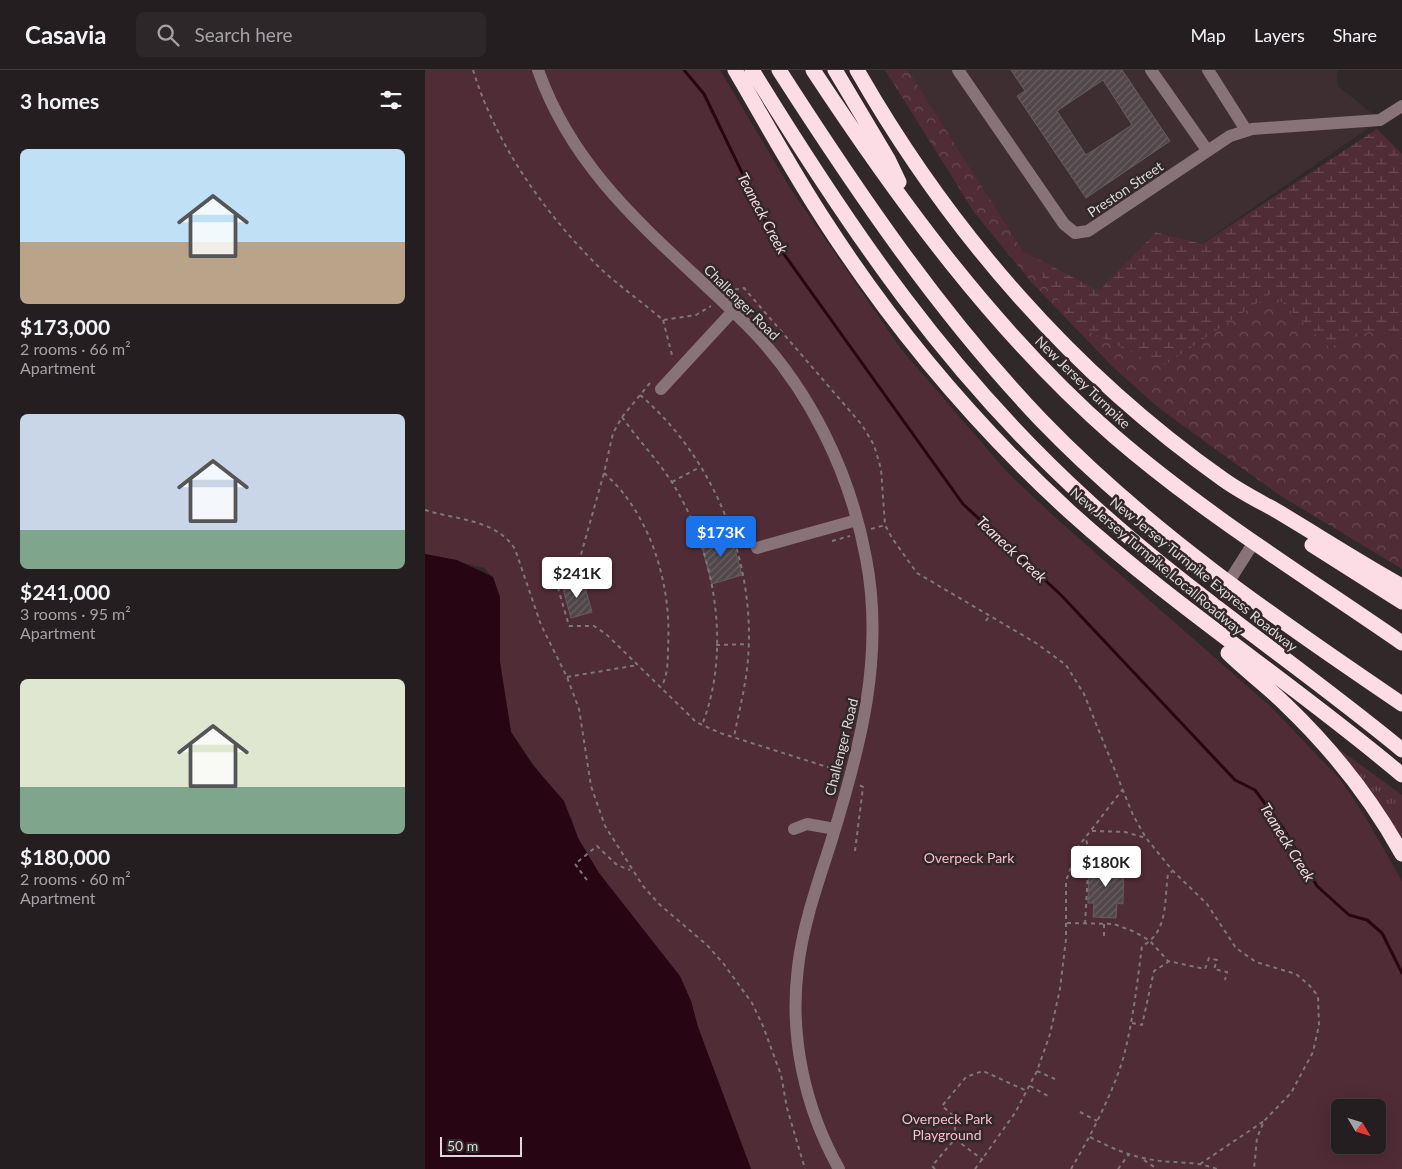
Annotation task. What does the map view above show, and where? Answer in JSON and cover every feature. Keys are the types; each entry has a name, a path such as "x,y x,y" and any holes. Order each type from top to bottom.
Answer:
{"highway":[{"name":"New Jersey Turnpike Local Roadway","path":"735,70 826,223 884,306 931,365 997,440 1051,493 1119,554 1193,614 1402,775"},
{"name":"New Jersey Turnpike Express Roadway","path":"752,70 826,189 886,276 941,346 1011,426 1083,496 1139,546 1211,604 1402,750"},
{"path":"779,70 887,232 937,299 991,365 1042,420 1096,473 1173,540 1279,621 1402,704"},
{"name":"New Jersey Turnpike","path":"813,70 915,214 993,314 1058,384 1140,457 1254,542 1402,643"},
{"path":"835,70 888,159 915,214"},
{"path":"857,70 933,190 977,248 1032,311 1124,401 1179,446 1241,491 1402,586"},
{"path":"1241,491 1271,518 1402,602"},
{"path":"1193,614 1229,655 1286,705 1331,752 1367,799 1402,854"},
{"path":"1279,621 1309,650 1402,716"}],"street":[{"name":"Challenger Road","path":"538,70 571,138 608,190 715,304 733,311 769,350 792,379 817,419 850,493 871,592 874,646 865,718 835,829 806,925 798,964 796,1023 799,1058 813,1114 839,1169"},
{"name":"Preston Street","path":"958,70 1064,224 1075,233 1088,232 1207,150 1246,130 1380,120 1402,106"},
{"path":"1151,70 1207,150"},
{"path":"1208,70 1246,130"},
{"path":"661,389 733,311"},
{"path":"757,548 857,520"},
{"path":"1228,583 1254,542"},
{"path":"794,829 807,824 835,829"}],"path":[{"path":"473,70 500,135 529,184 593,261 663,320 666,340 673,359"},
{"path":"663,320 695,315 715,304 733,288 744,288 862,425 874,445 881,469 885,525 917,573 1055,656 1075,676 1138,827 1146,838 1173,871 1207,904 1235,948 1256,962 1296,974 1309,984 1317,996 1318,1038 1307,1067 1291,1093 1264,1121 1200,1164"},
{"path":"667,365 677,354"},
{"path":"656,377 622,417 613,433 604,473 580,558 577,565 561,574 556,581 569,626 594,626 606,634 702,725 734,738 838,770 843,774 841,780 863,787 855,851"},
{"path":"640,395 683,440 700,467 731,526 744,579 749,644 745,682 734,738"},
{"path":"622,417 672,482 689,514 701,547 714,601 716,645 712,688 702,725"},
{"path":"672,482 700,467"},
{"path":"604,473 635,511 661,574 668,613 669,639 665,680 661,687"},
{"path":"425,510 495,530 509,541 519,557 541,625 567,677 579,709 591,786 605,826 631,870 659,904 713,951 752,1003 763,1026 781,1075 787,1108 805,1169"},
{"path":"986,621 989,616"},
{"path":"994,625 996,620"},
{"path":"716,645 749,644"},
{"path":"567,677 638,665"},
{"path":"975,1169 1015,1113 1037,1071 1055,1016 1063,970 1067,923 1066,881 1078,847 1123,789"},
{"path":"1092,830 1125,832 1146,838"},
{"path":"1085,838 1089,854 1085,924"},
{"path":"587,880 575,864 597,846 617,865 631,870"},
{"path":"1071,1169 1090,1137 1122,1060 1131,1023 1142,946 1150,942 1157,934 1163,920 1168,874 1173,871"},
{"path":"1067,923 1114,924 1128,929 1150,942 1168,961 1205,969 1209,958 1217,960 1214,969 1227,972 1225,980"},
{"path":"1104,924 1104,938"},
{"path":"1131,1023 1142,1024 1154,971 1168,961"},
{"path":"935,1169 932,1166 955,1139 955,1117 942,1106 966,1077 983,1071 1027,1092"},
{"path":"1037,1071 1055,1079"},
{"path":"1030,1086 1048,1096"},
{"path":"1081,1112 1097,1120"},
{"path":"1254,1169 1257,1138 1264,1121"},
{"path":"1090,1137 1108,1147 1143,1158 1200,1164 1217,1169"},
{"path":"955,1139 983,1160"},
{"path":"1118,1169 1129,1154"},
{"path":"1143,1158 1157,1169"}],"shaded area":[{"path":"908,70 1337,70 1338,86 1380,120 1201,244 1156,232 1099,292 1023,251"},
{"path":"425,554 457,560 493,577 500,597 500,662 511,732 532,764 564,801 578,838 599,873 680,976 691,1001 698,1027 751,1169 425,1169"}],"green space":[{"name":"Overpeck Park","path":"425,70 720,70 792,191 901,349 1007,472 1058,520 1271,707 1339,778 1363,813 1402,881 1402,1169 751,1169 698,1027 691,1001 599,873 578,838 572,819 511,732 500,662 500,597 493,577 484,568 425,554"},
{"path":"885,70 908,70 1023,251 1064,307 1162,367 1272,293 1329,347 1371,331 1402,340 1402,569 1281,496 1159,408 1113,367 1032,283 974,212"},
{"path":"1377,129 1402,154 1402,340 1371,331 1329,347 1272,293 1162,367 1069,322 1064,307 1023,251 1099,291 1156,232 1202,244"},
{"path":"1329,742 1402,795 1402,842"}],"building":[{"path":"1011,70 1122,70 1170,141 1086,198 1017,96 1025,91","holes":["1103,80 1132,125 1086,155 1057,111"]},
{"path":"730,532 742,575 712,584 700,540"},
{"path":"583,580 592,612 571,618 562,585"},
{"path":"1089,861 1124,862 1123,904 1117,903 1116,918 1093,917 1094,903 1088,903"}],"waterway":[{"name":"Teaneck Creek","path":"684,70 704,94 776,243 963,504 1061,595 1235,780 1255,790 1283,828 1317,886 1349,915 1367,920 1382,933 1402,973"}],"park label":[{"name":"Overpeck Park Playground","path":"947,1126"}]}
